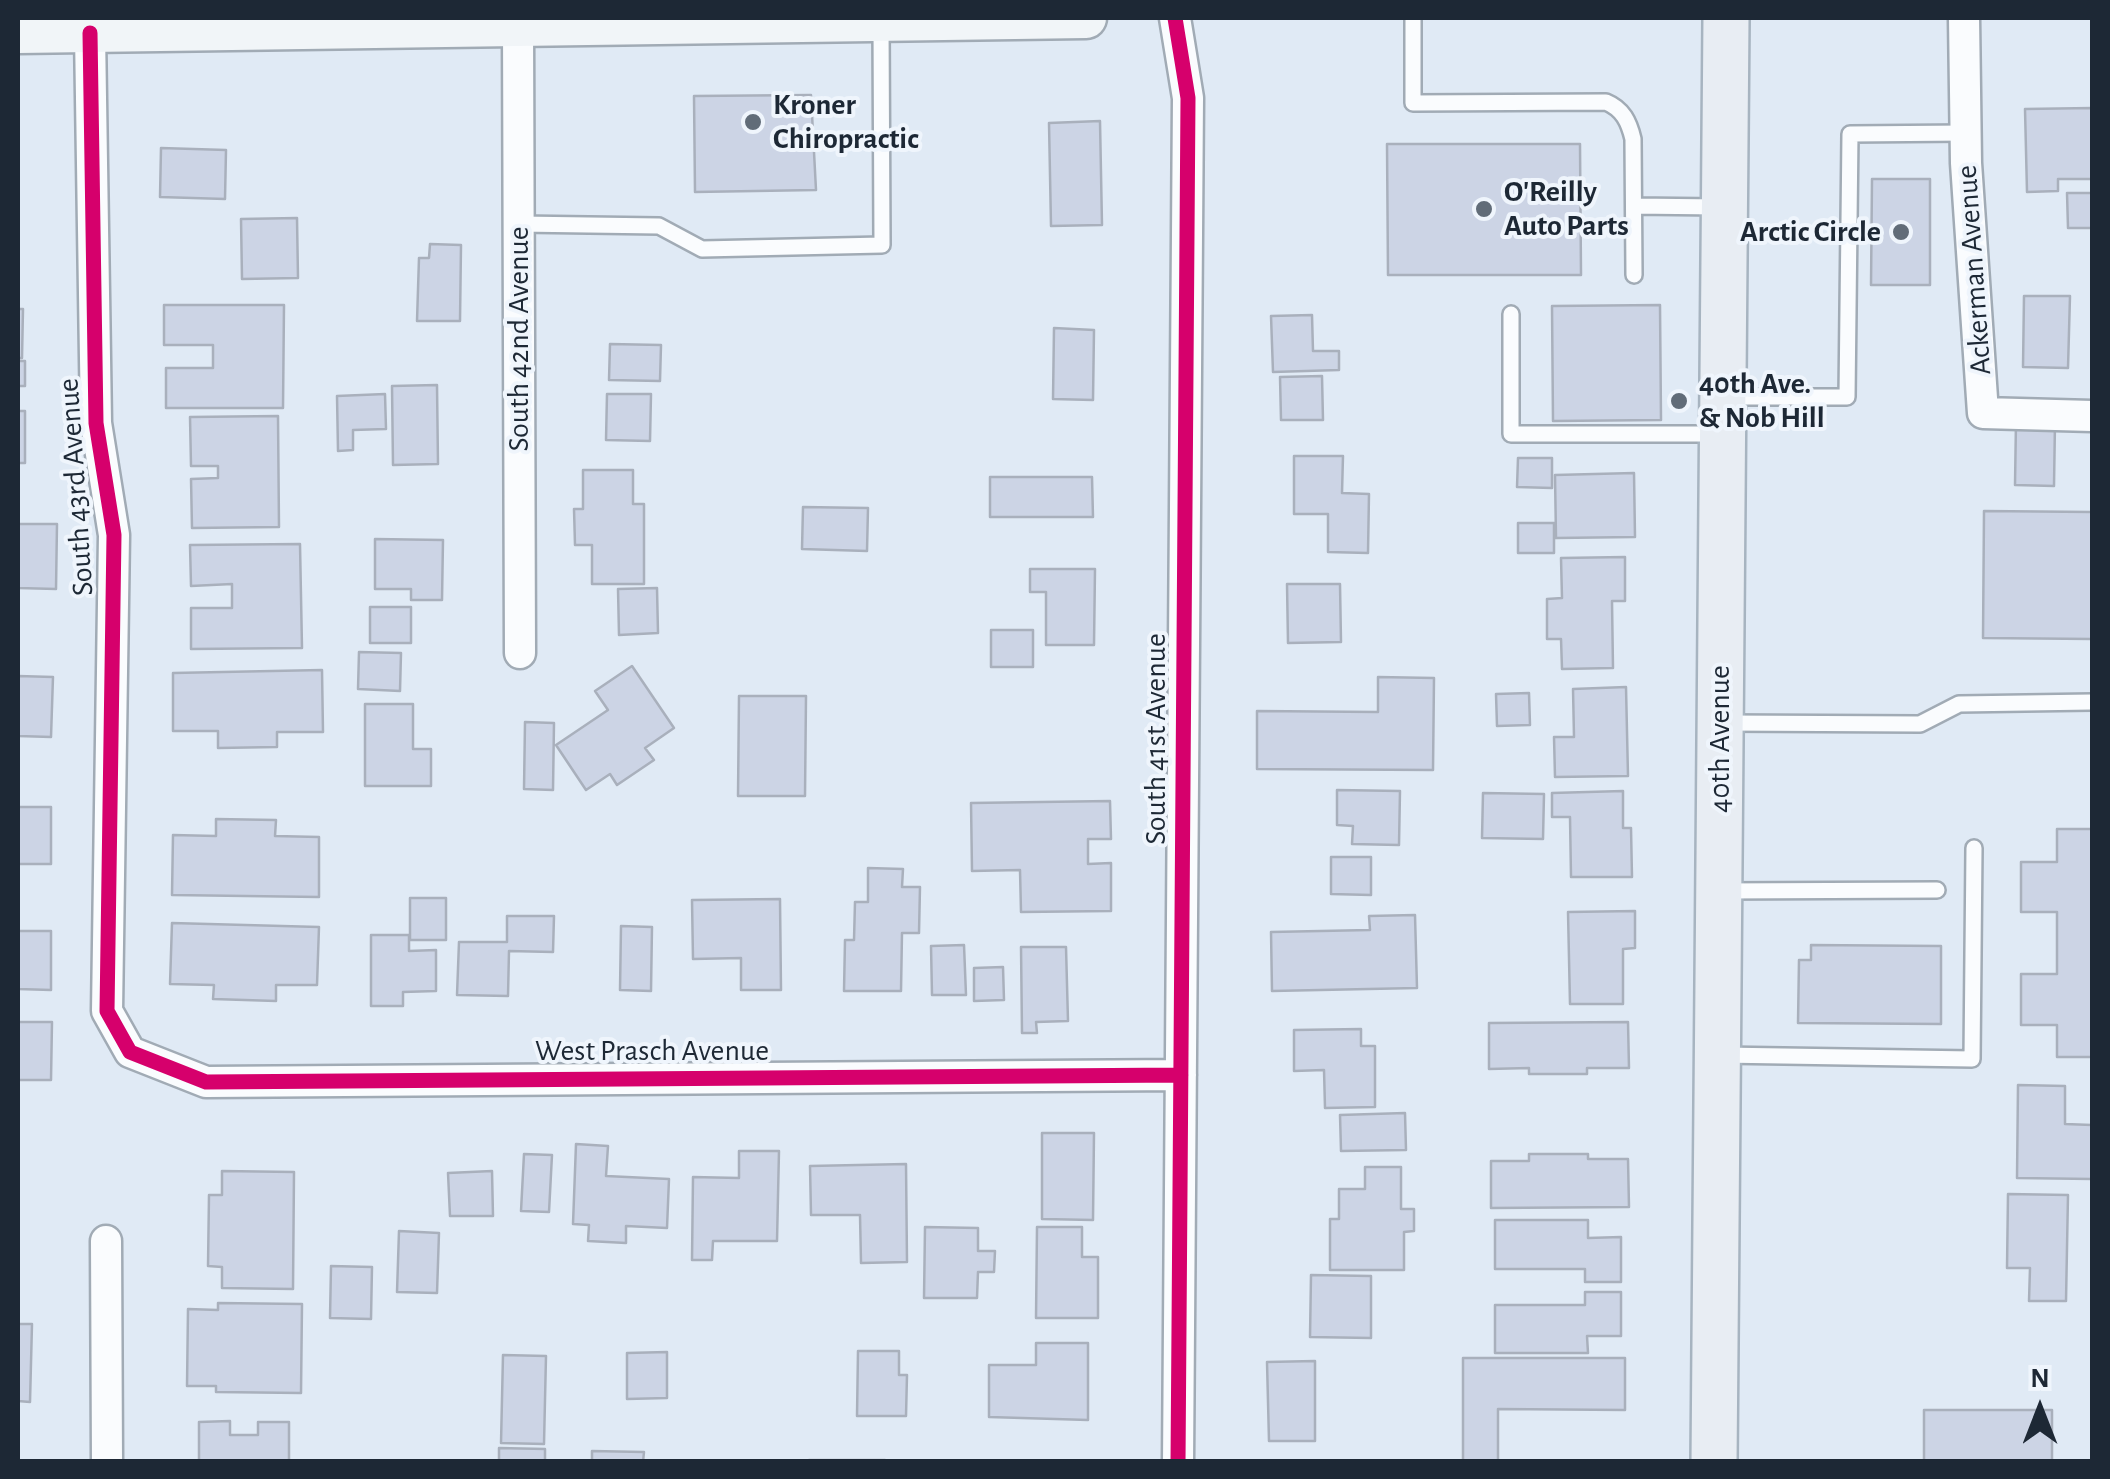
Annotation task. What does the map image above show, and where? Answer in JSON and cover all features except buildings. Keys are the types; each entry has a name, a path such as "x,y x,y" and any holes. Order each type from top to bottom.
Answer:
{"main road":[{"path":"18,34 90,25 518,25 1086,18"},
{"name":"40th Avenue","path":"1714,1462 1726,18"}],"street":[{"name":"South 41st Avenue","path":"1175,18 1188,98 1178,1462"},
{"name":"Ackerman Avenue","path":"1964,18 1966,132 1983,413 2092,416"},
{"name":"South 43rd Avenue","path":"90,25 96,422 114,535 107,1010 130,1052"},
{"name":"South 42nd Avenue","path":"518,25 520,653"},
{"name":"West Prasch Avenue","path":"130,1052 206,1082 1181,1075"},
{"path":"106,1242 107,1462"}],"lane":[{"path":"1413,18 1412,103 1606,102 1616,106 1630,126 1633,139 1634,275"},
{"path":"519,224 659,226 702,250 882,245 881,20"},
{"path":"1511,314 1511,434 1722,416 1848,397 1850,134 1966,132"},
{"path":"1634,206 1724,208"},
{"path":"1720,723 1920,724 1959,704 2092,702"},
{"path":"1717,1054 1972,1058 1974,848"},
{"path":"1718,891 1936,890"}],"cycle path":[{"path":"1175,18 1188,98 1178,1462"},
{"path":"90,33 96,423 114,535 107,1011 130,1052 206,1082 1181,1075"}],"place":[{"name":"Kroner Chiropractic","path":"753,122"},
{"name":"O'Reilly Auto Parts","path":"1484,209"},
{"name":"Arctic Circle","path":"1901,232"},
{"name":"40th Ave. & Nob Hill","path":"1679,401"}]}
